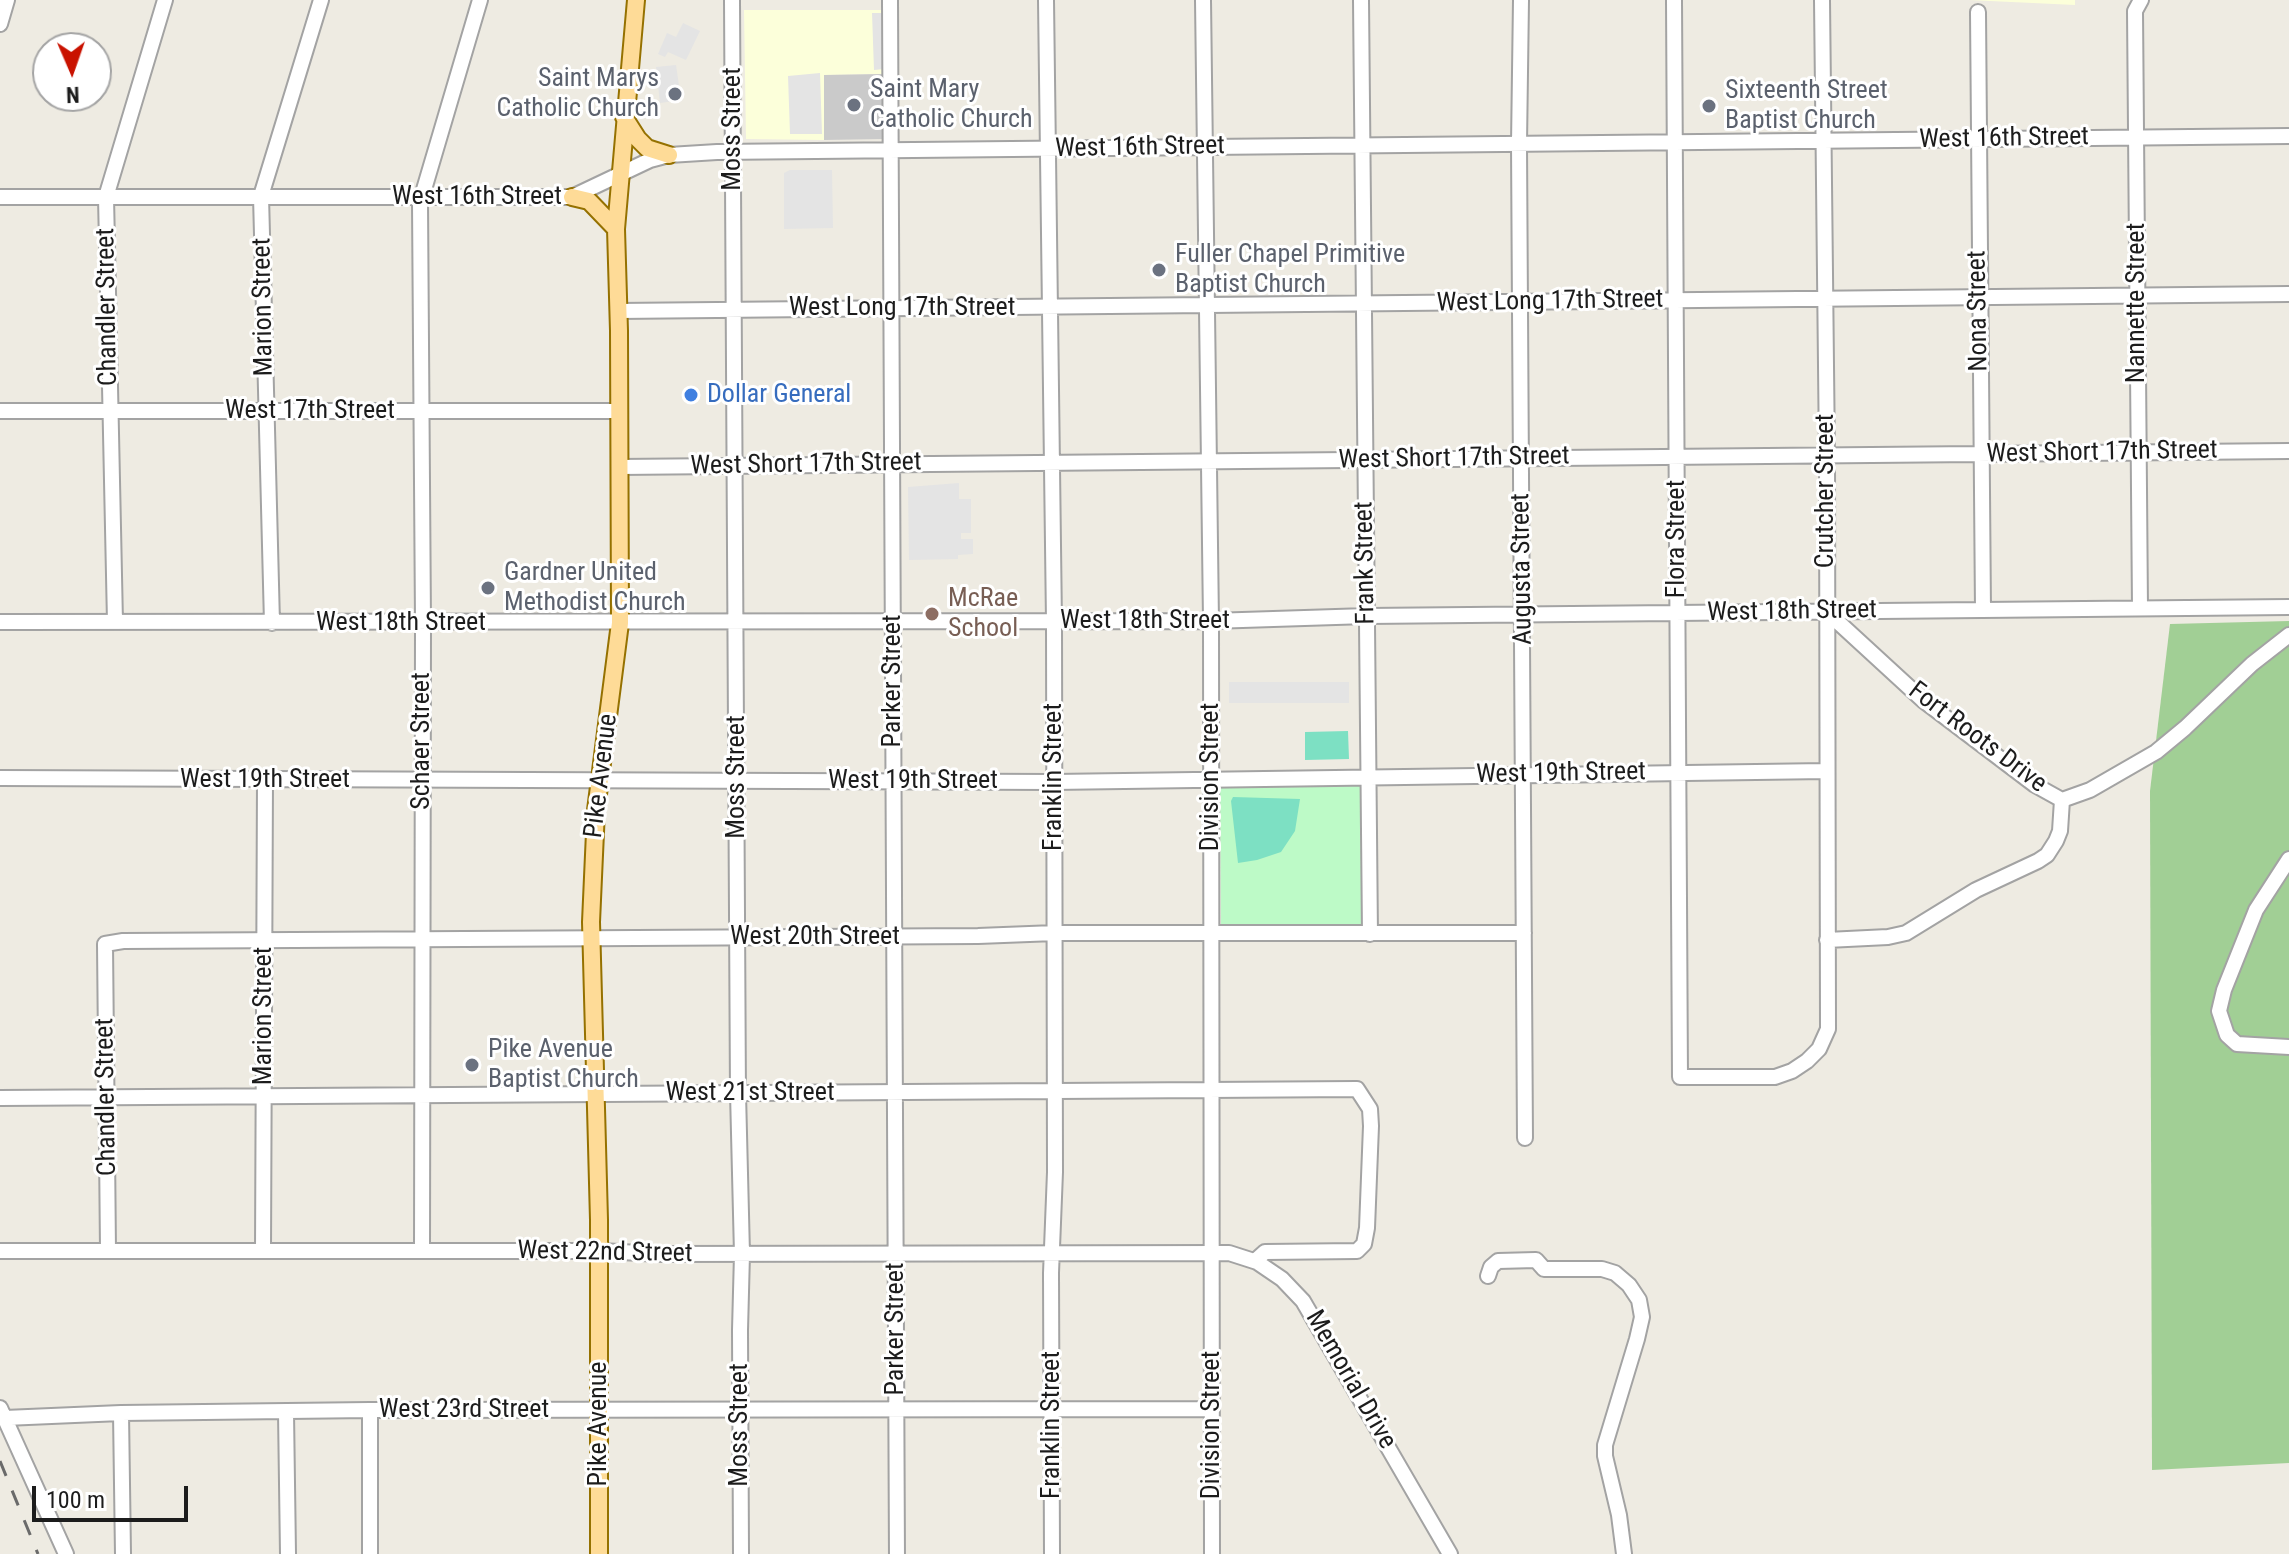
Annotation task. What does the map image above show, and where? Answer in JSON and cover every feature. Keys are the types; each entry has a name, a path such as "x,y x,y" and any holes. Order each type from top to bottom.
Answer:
{"main road":[{"name":"Pike Avenue","path":"599,1554 599,1251 592,867 620,623 616,229 636,0"},
{"path":"624,117 647,148 669,155"},
{"path":"572,197 589,201 616,229"}],"street":[{"path":"0,24 7,0"},
{"name":"Chandler Street","path":"115,622 106,197 165,0"},
{"name":"Marion Street","path":"272,623 261,196 321,0"},
{"name":"Schaer Street","path":"422,1251 421,198 480,0"},
{"name":"Moss Street","path":"732,0 738,1093 742,1254 741,1554"},
{"name":"Parker Street","path":"890,0 897,1554"},
{"name":"Franklin Street","path":"1046,0 1054,622 1052,1554"},
{"name":"Division Street","path":"1203,0 1211,621 1212,1554"},
{"name":"Frank Street","path":"1361,0 1370,934"},
{"name":"Augusta Street","path":"1521,0 1519,144 1525,1138"},
{"name":"Flora Street","path":"1674,0 1680,1077 1775,1077 1807,1061 1819,1049 1828,1029"},
{"name":"Crutcher Street","path":"1822,0 1828,1029"},
{"name":"Nannette Street","path":"2140,608 2135,11 2141,0"},
{"name":"Nona Street","path":"1978,12 1983,610"},
{"name":"West 16th Street","path":"0,197 572,197 650,160 669,155 733,152 2289,136"},
{"name":"West Long 17th Street","path":"618,311 2289,294"},
{"name":"West 17th Street","path":"0,411 619,411"},
{"name":"West Short 17th Street","path":"619,467 2289,451"},
{"name":"West 18th Street","path":"0,622 1211,621 1367,616 2289,607"},
{"name":"Fort Roots Drive","path":"1826,611 1946,718 2035,785 2062,800 2090,790 2156,752 2252,664 2289,635"},
{"name":"West 19th Street","path":"0,778 1054,782 1826,771"},
{"name":"Marion Street","path":"263,1251 265,780"},
{"path":"1827,940 1906,933 1976,890 2038,861 2047,855 2060,831 2062,800"},
{"path":"2289,859 2256,910 2224,990 2219,1011 2227,1035 2237,1044 2289,1047"},
{"name":"West 20th Street","path":"105,944 123,941 894,937 1055,933 1524,933"},
{"name":"Chandler Street","path":"105,944 108,1251"},
{"name":"West 21st Street","path":"0,1098 1357,1089 1370,1109 1371,1126 1364,1244 1357,1251 1265,1252 1255,1261"},
{"name":"West 22nd Street","path":"0,1251 599,1251 662,1254 1210,1252"},
{"name":"Memorial Drive","path":"1210,1252 1229,1253 1255,1261 1282,1279 1303,1301 1450,1554"},
{"path":"1488,1276 1491,1267 1498,1261 1536,1260 1544,1269 1602,1269 1615,1273 1629,1285 1639,1300 1642,1317 1637,1339 1605,1445 1624,1554"},
{"name":"West 23rd Street","path":"2,1413 1212,1409"},
{"path":"370,1410 370,1554"},
{"path":"286,1412 288,1554"},
{"path":"2,1413 66,1554"},
{"path":"121,1413 123,1554"}],"shaded area":[{"path":"1969,0 2075,0 2075,5"},
{"path":"744,10 884,10 884,74 824,75 824,140 746,139"},
{"path":"872,13 884,13 884,69 874,70"},
{"path":"683,23 700,31 686,60 668,52 665,57 658,54 667,33 676,37"},
{"path":"676,65 681,100 660,103 656,67"},
{"path":"820,73 822,134 790,134 788,76"},
{"name":"Saint Mary Catholic Church","path":"884,74 884,139 824,140 824,75"},
{"path":"790,170 832,170 833,228 784,229 784,173"},
{"path":"959,483 959,499 971,499 971,533 961,533 961,539 973,539 973,554 958,555 958,559 909,560 908,487"},
{"path":"1229,682 1349,682 1349,703 1229,703"}],"green space":[{"path":"2289,621 2289,1463 2152,1470 2150,791 2170,624"},
{"path":"1348,731 1349,759 1305,760 1305,732"},
{"path":"1358,784 1362,789 1365,923 1361,928 1221,927 1222,786"},
{"path":"1233,797 1300,799 1295,831 1281,852 1238,863"}],"railway":[{"path":"0,1461 38,1554"}],"place":[{"name":"Saint Marys Catholic Church","path":"675,94"},
{"name":"Saint Mary Catholic Church","path":"854,105"},
{"name":"Sixteenth Street Baptist Church","path":"1709,106"},
{"name":"Fuller Chapel Primitive Baptist Church","path":"1159,270"},
{"name":"Dollar General","path":"691,395"},
{"name":"Gardner United Methodist Church","path":"488,588"},
{"name":"McRae School","path":"932,614"},
{"name":"Pike Avenue Baptist Church","path":"472,1065"}]}
